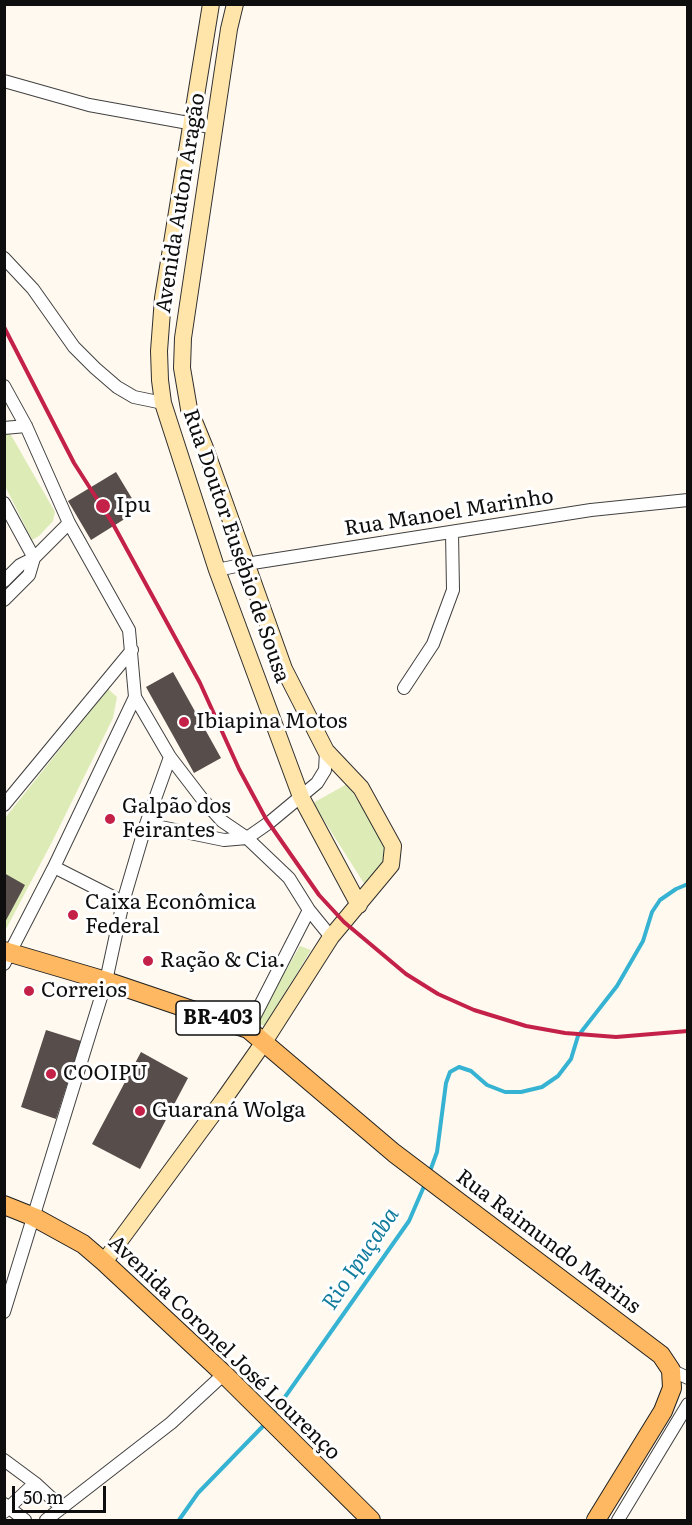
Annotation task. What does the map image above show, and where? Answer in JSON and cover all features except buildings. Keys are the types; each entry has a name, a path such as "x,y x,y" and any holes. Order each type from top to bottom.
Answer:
{"main road":[{"name":"BR-403","path":"6,956 106,981 248,1029 264,1042"},
{"name":"Rua Raimundo Marins","path":"264,1042 394,1153 661,1355 671,1370"},
{"name":"Avenida Coronel José Lourenço","path":"4,1205 34,1217 82,1244 104,1262 224,1374 371,1521"},
{"path":"596,1521 663,1411 672,1388 671,1370"}],"street":[{"name":"Avenida Auton Aragão","path":"163,403 159,351 163,298 211,4"},
{"name":"Avenida Auton Aragão","path":"104,1262 264,1042 332,937 391,865 393,846 361,788 326,751 284,669 189,409 182,368 183,338 229,29 235,4"},
{"path":"4,81 15,86 89,105 216,128"},
{"name":"Rua Doutor Eusébio de Sousa","path":"4,258 33,289 75,347 95,368 117,387 134,397 163,403 217,570 301,797 359,905"},
{"path":"4,386 27,426 69,523 129,630 135,697 170,757 222,821 247,838 289,878 309,910 332,937"},
{"path":"4,428 27,426"},
{"name":"Rua Manoel Marinho","path":"217,570 591,510 687,500"},
{"path":"4,503 34,558 29,575 4,600"},
{"path":"4,581 20,565 34,558 69,523"},
{"path":"404,688 434,644 453,590 452,532"},
{"path":"6,799 132,650"},
{"path":"6,956 54,867 135,697"},
{"path":"146,824 224,840 247,838 317,783 326,770 326,751"},
{"path":"4,1312 106,981 123,902 146,824 170,757"},
{"path":"54,867 123,902"},
{"path":"248,1029 309,910"},
{"path":"671,1370 687,1378"},
{"path":"46,1521 171,1424 224,1374"},
{"path":"618,1521 687,1404"},
{"path":"4,1460 35,1483 62,1508"},
{"path":"25,1521 6,1508 35,1483"}],"green space":[{"path":"5,433 11,435 55,512 53,521 32,540 5,486"},
{"path":"108,689 117,697 113,718 5,931 5,818"},
{"path":"347,784 384,840 385,861 365,885 313,803"},
{"path":"300,946 311,950 265,1026 260,1024 259,1016"}],"waterway":[{"name":"Rio Ipuçaba","path":"429,1174 437,1152 446,1083 450,1072 459,1067 471,1071 487,1085 505,1092 521,1092 542,1087 558,1076 571,1059 578,1036 617,986 643,941 652,912 660,900 688,884"},
{"name":"Rio Ipuçaba","path":"273,1414 409,1221 425,1184"},
{"name":"Rio Ipuçaba","path":"179,1520 198,1493 266,1423"}],"railway":[{"path":"4,327 74,463 113,524 200,683 239,769 266,819 319,895 344,922 406,974 438,994 474,1010 526,1026 565,1033 616,1037 688,1031"}],"place":[{"name":"Ipu","path":"103,506"},
{"name":"Ibiapina Motos","path":"184,722"},
{"name":"Galpão dos Feirantes","path":"110,819"},
{"name":"Caixa Econômica Federal","path":"73,915"},
{"name":"Ração & Cia.","path":"148,961"},
{"name":"Correios","path":"29,991"},
{"name":"COOIPU","path":"51,1074"},
{"name":"Guaraná Wolga","path":"140,1111"}]}
